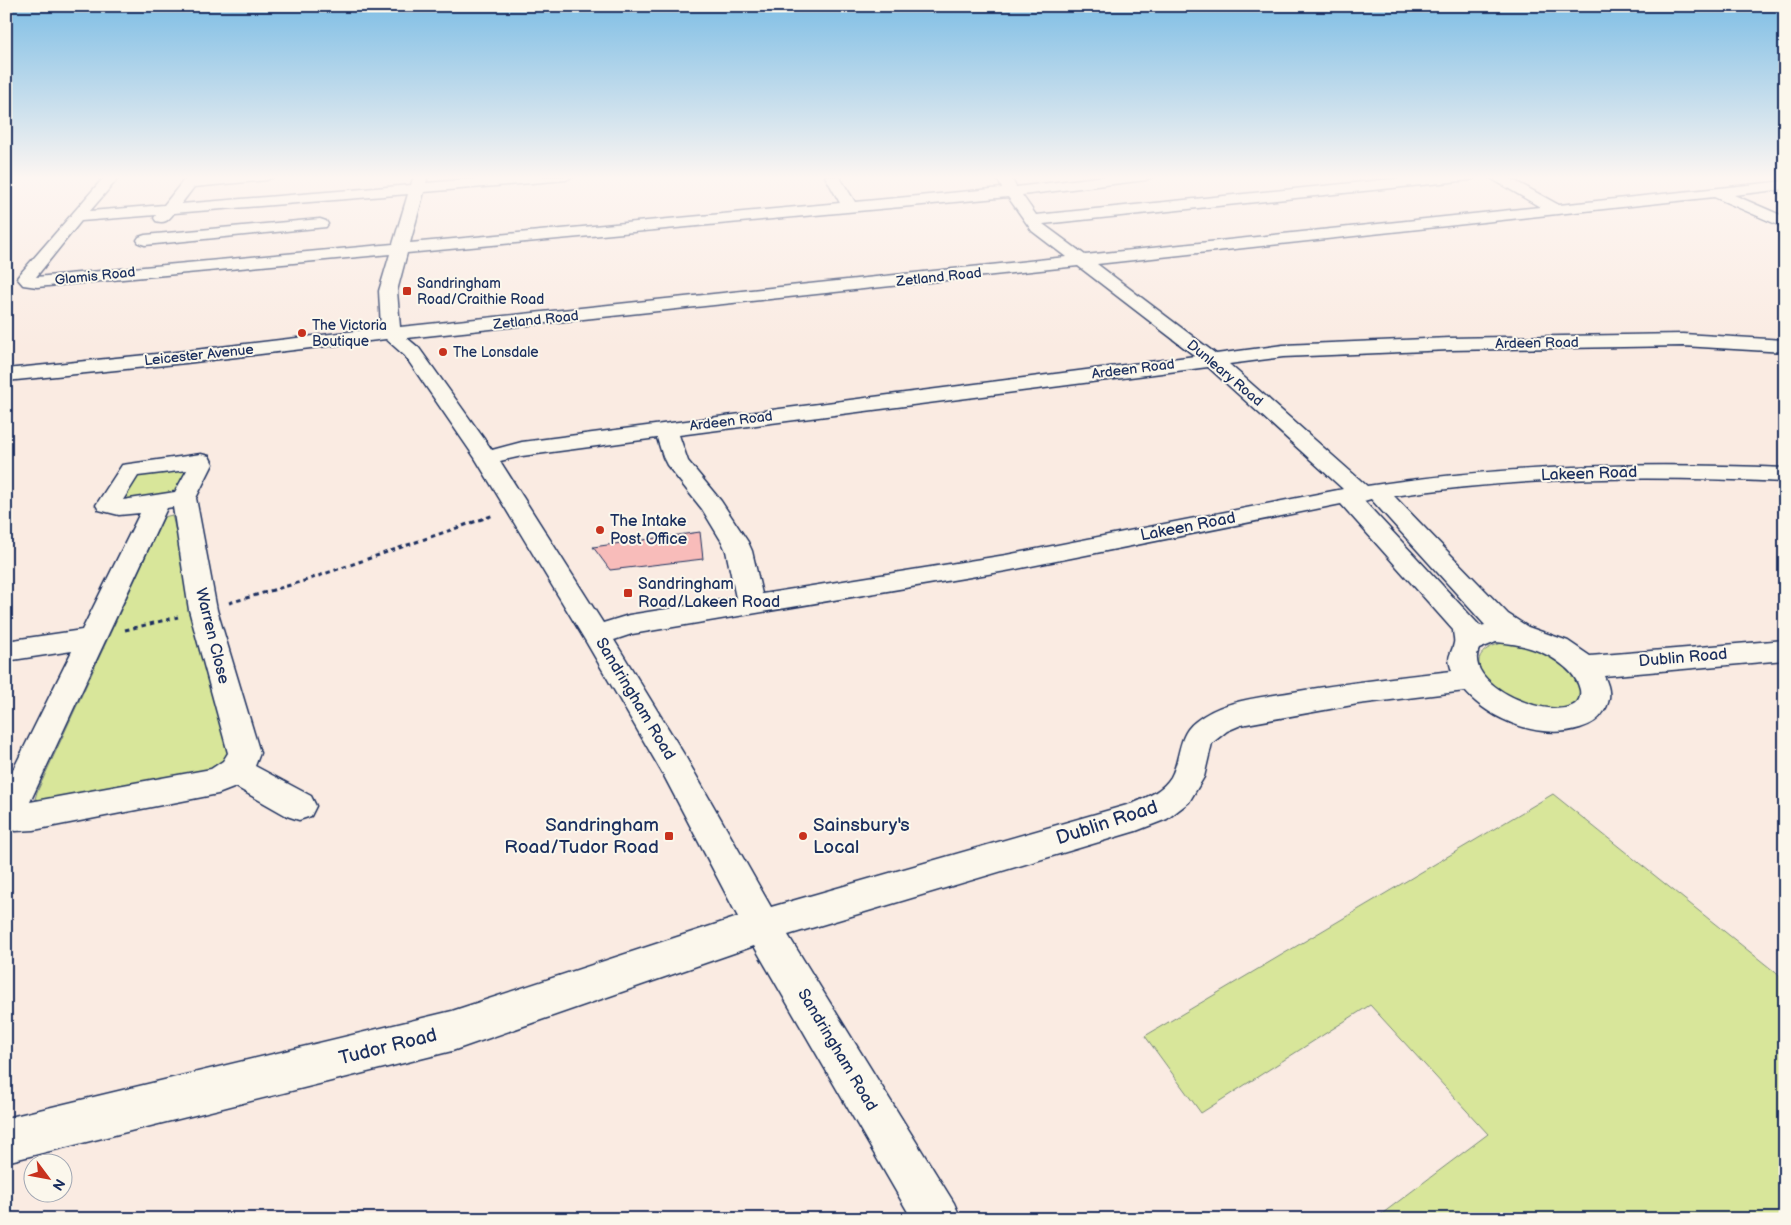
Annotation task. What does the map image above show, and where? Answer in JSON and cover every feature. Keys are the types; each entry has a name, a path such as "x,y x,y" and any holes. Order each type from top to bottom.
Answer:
{"street":[{"name":"Glamis Road","path":"63,233 26,278 29,281 37,282 127,263 303,258 563,233"},
{"path":"127,263 150,233"},
{"path":"145,240 220,233"},
{"path":"303,258 315,233"},
{"path":"391,334 388,291 405,233"},
{"name":"Dunleary Road","path":"1044,233 1080,262 1211,359 1362,494 1498,622 1520,635"},
{"name":"Zetland Road","path":"391,334 1339,233"},
{"name":"Leicester Avenue","path":"6,375 391,334"},
{"name":"Sandringham Road","path":"391,334 412,352 486,458 597,636 674,766 762,926 938,1219"},
{"name":"Ardeen Road","path":"486,458 522,448 1292,350 1450,344 1682,340 1785,346"},
{"path":"666,430 674,457 679,466 719,514 740,551 751,605"},
{"path":"201,461 184,498 156,503 119,508 108,505 130,470 201,461"},
{"name":"Lakeen Road","path":"597,636 629,625 1007,563 1362,494 1495,478 1619,472 1712,472 1785,475"},
{"name":"Dunleary Road","path":"1362,494 1467,628 1468,644"},
{"name":"Warren Close","path":"184,498 203,610 244,753 236,771"},
{"path":"156,503 93,638 9,808 16,817 34,816 218,781 236,771 299,806"},
{"path":"1496,632 1533,638 1556,647 1587,672 1596,689 1594,704 1586,713 1572,719 1548,720 1525,715 1502,706 1481,691 1466,672 1463,658 1468,644 1479,636 1496,632"},
{"path":"6,651 93,638"},
{"name":"Dublin Road","path":"1582,667 1785,650"},
{"name":"Dublin Road","path":"762,926 1136,817 1163,806 1182,789 1190,767 1194,745 1206,729 1222,720 1256,710 1359,692 1471,680"},
{"name":"Tudor Road","path":"6,1140 452,1031 762,926"}],"path":[{"path":"93,638 203,610 304,581 517,508"}],"green space":[{"path":"184,467 188,472 180,492 122,500 135,477 150,472"},
{"path":"172,515 230,757 223,766 207,771 44,801 35,799 164,517"},
{"path":"1503,643 1533,648 1548,653 1561,661 1571,671 1577,681 1579,698 1575,704 1567,709 1556,710 1521,704 1511,700 1492,684 1481,670 1480,657 1484,651"},
{"path":"1553,794 1785,980 1785,1219 1375,1219 1488,1134 1370,1005 1201,1113 1145,1036"}],"building":[{"path":"700,532 703,559 610,570 593,547"}],"place":[{"name":"Sandringham Road/Craithie Road","path":"407,291"},
{"name":"The Victoria Boutique","path":"302,333"},
{"name":"The Lonsdale","path":"443,352"},
{"name":"The Intake Post Office","path":"600,530"},
{"name":"Sandringham Road/Lakeen Road","path":"628,593"},
{"name":"Sandringham Road/Tudor Road","path":"669,836"},
{"name":"Sainsbury's Local","path":"803,836"}]}
